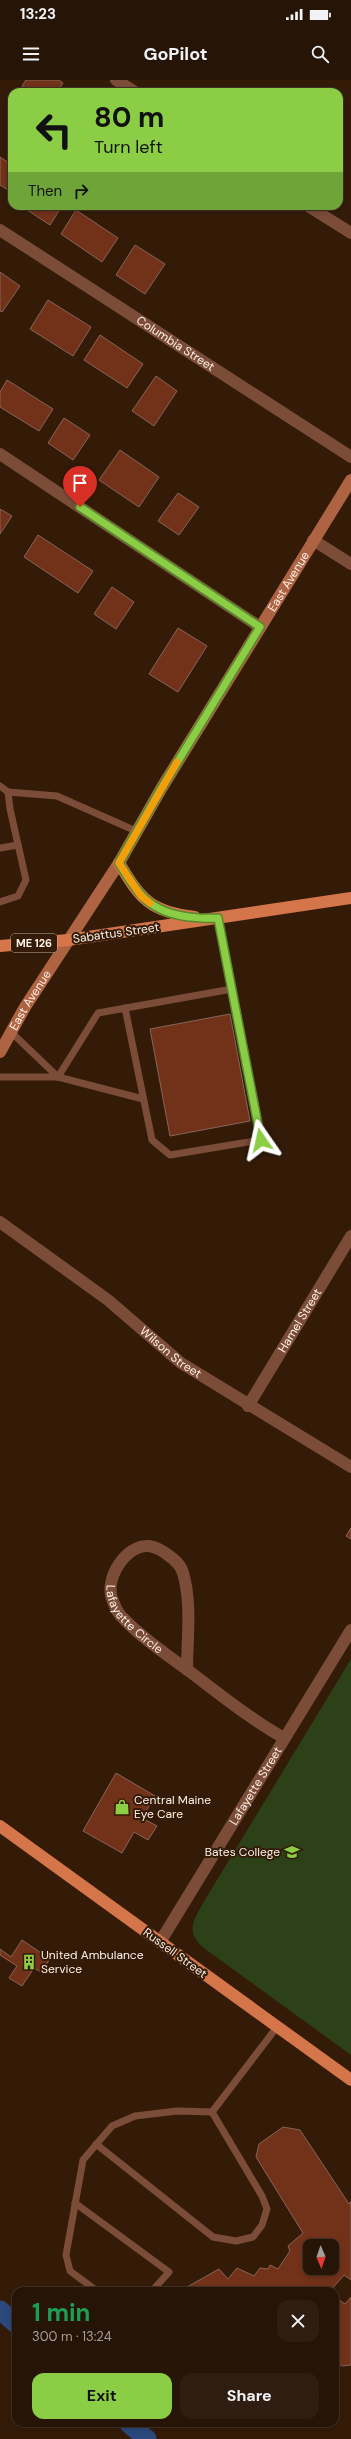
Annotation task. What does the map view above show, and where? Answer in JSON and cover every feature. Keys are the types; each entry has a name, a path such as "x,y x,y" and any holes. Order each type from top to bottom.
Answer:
{"main road":[{"name":"East Avenue","path":"0,1052 68,940 119,863 136,831 351,480"},
{"path":"119,863 141,896 157,909 176,915 214,919"},
{"name":"Sabattus Street","path":"0,946 68,940 351,898"},
{"name":"Russell Street","path":"0,1826 351,2080"}],"street":[{"path":"116,80 129,88"},
{"path":"314,210 351,233"},
{"name":"Columbia Street","path":"0,230 351,457"},
{"path":"0,454 260,627"},
{"path":"313,540 351,564"},
{"name":"Wilson Street","path":"0,1222 108,1300 181,1363 248,1406 351,1467"},
{"name":"Hamel Street","path":"248,1406 351,1236"},
{"name":"Lafayette Circle","path":"187,1670 187,1599 183,1573 179,1564 161,1550 149,1546 132,1551 113,1575 111,1592 112,1600 123,1619 187,1670 268,1729 284,1738"},
{"name":"Lafayette Street","path":"160,1942 351,1630"}],"lane":[{"path":"0,786 8,792 58,796 136,831"},
{"path":"0,902 18,896 26,880 8,792"},
{"path":"0,848 18,845"},
{"path":"125,1008 152,1140 170,1155 261,1140 232,989 214,919"},
{"path":"58,1077 98,1013 232,989"},
{"path":"11,1032 58,1077"},
{"path":"0,1077 58,1077 143,1099"},
{"path":"212,2112 277,2027"},
{"path":"92,2287 70,2271 66,2255 83,2160 112,2126 135,2116 177,2112 212,2112"},
{"path":"96,2144 213,2237 236,2241 253,2237 262,2225 267,2209 262,2196 212,2112"},
{"path":"75,2202 169,2272 156,2287"}],"green space":[{"name":"Bates College","path":"351,1659 351,2055 205,1949 195,1937 193,1927 196,1916 203,1903"}],"building":[{"path":"26,80 59,80 63,83 60,88 25,88 22,86"},
{"path":"0,157 8,162 8,190 0,185"},
{"path":"27,210 59,210 50,225"},
{"path":"76,210 118,238 102,262 61,234"},
{"path":"135,245 165,264 145,294 116,275"},
{"path":"0,272 20,286 2,312 0,311"},
{"path":"48,300 91,327 73,356 30,329"},
{"path":"100,335 143,364 127,388 84,360"},
{"path":"156,376 177,391 154,426 132,411"},
{"path":"7,380 53,409 39,431 0,407 0,392"},
{"path":"64,418 90,435 73,460 48,443"},
{"path":"120,450 159,477 139,507 99,480"},
{"path":"178,493 199,507 179,535 158,521"},
{"path":"0,509 12,516 0,534"},
{"path":"38,535 93,571 78,593 24,557"},
{"path":"112,587 134,602 116,629 94,614"},
{"path":"178,628 207,646 178,692 149,674"},
{"path":"230,1014 250,1121 170,1136 150,1029"},
{"path":"351,1528 351,1539 346,1536"},
{"name":"Central Maine Eye Care","path":"116,1773 155,1796 142,1818 157,1826 148,1840 134,1832 122,1853 83,1831"},
{"name":"United Ambulance Service","path":"22,1940 50,1959 41,1972 34,1968 22,1986 9,1978 17,1966 0,1955 0,1949 11,1957"},
{"path":"283,2127 300,2130 349,2204 351,2201 351,2280 344,2275 334,2287 187,2287 219,2269 228,2279 237,2268 254,2276 260,2268 268,2269 270,2265 278,2269 290,2251 288,2246 303,2233 256,2157 259,2144"},
{"path":"351,2297 351,2365 342,2366 339,2364 339,2300 345,2304"}],"waterway":[{"path":"0,2310 12,2320"},
{"path":"133,2427 147,2439"}],"slow traffic":[{"path":"150,903 141,896 119,863 177,762"}],"place":[{"name":"Central Maine Eye Care","path":"122,1807"},
{"name":"Bates College","path":"292,1852"},
{"name":"United Ambulance Service","path":"29,1962"}],"route":[{"path":"80,507 260,627 161,789 119,863 141,896 157,909 176,915 210,919 218,918 261,1140"}]}
